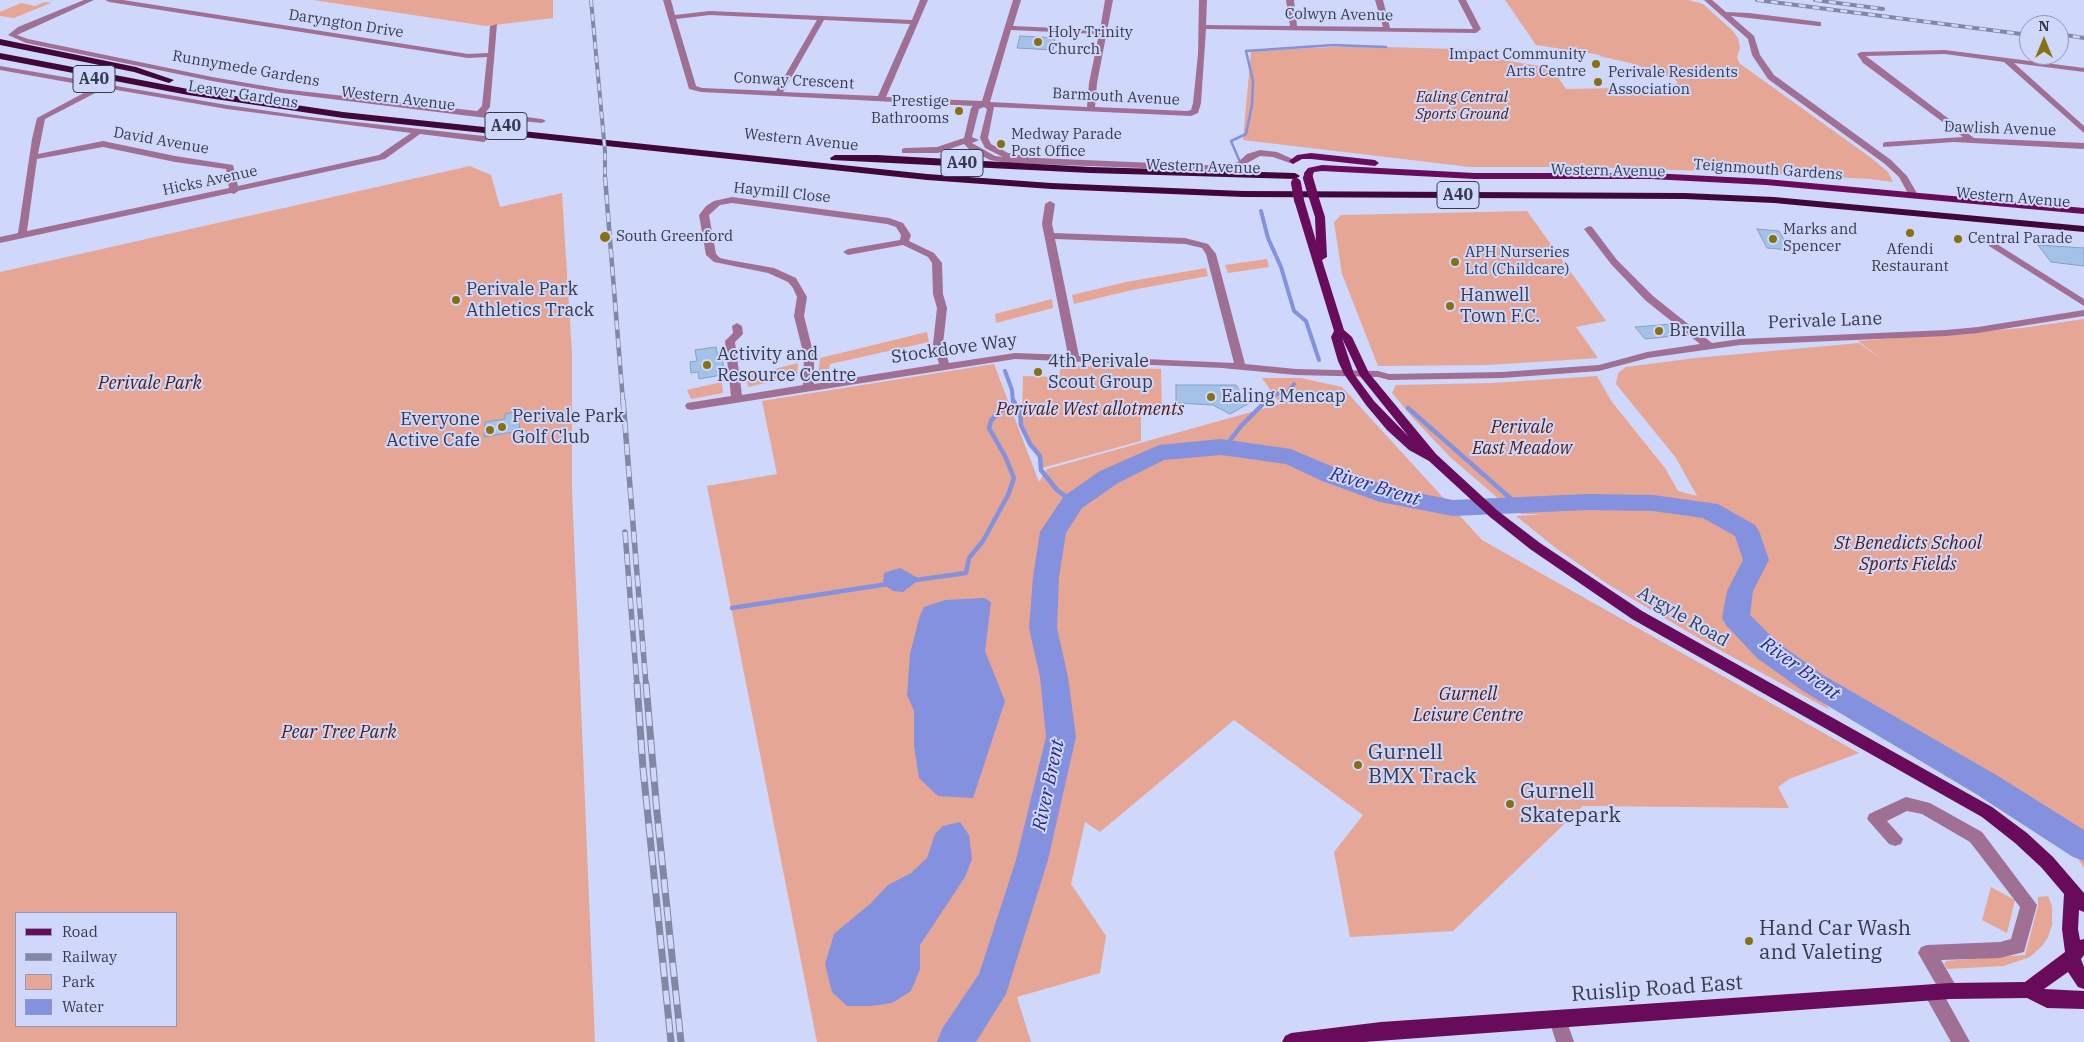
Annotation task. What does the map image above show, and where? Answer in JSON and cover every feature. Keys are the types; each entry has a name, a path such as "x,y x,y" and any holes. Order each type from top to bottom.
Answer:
{"highway":[{"name":"A40","path":"0,42 136,70 178,82"},
{"name":"Western Avenue","path":"0,48 178,82 276,98 400,114 1051,186 1147,191 1367,195 1605,194 1725,198 1783,201 2084,229"},
{"name":"A40","path":"0,56 188,92"},
{"name":"A40","path":"0,63 154,89 188,92"},
{"name":"Western Avenue","path":"188,92 344,115 435,126 834,163 1138,180 1288,184 1687,187 1780,192 2084,219"},
{"name":"A40","path":"834,163 878,158 1099,170 1260,174 1294,171"},
{"name":"A40","path":"834,163 954,186 1052,194 1300,202"},
{"name":"A40","path":"1315,202 1672,204 1826,213 2084,236"}],"main road":[{"path":"1294,171 1304,156 1322,156 1449,174"},
{"path":"1294,171 1340,164 1408,172"},
{"path":"1294,171 1308,177 1311,170 1322,168 1449,174"},
{"name":"Argyle Road","path":"1294,171 1300,202 1339,331 1346,337 1367,378 1433,458 1494,514 1571,572 1637,615 1987,812 2021,838 2052,868 2078,898 2070,929 2077,953 2074,967 2084,981"},
{"name":"Teignmouth Gardens","path":"1449,174 1651,176 1766,182 2084,211"},
{"name":"Argyle Road","path":"1308,177 1320,217 1324,277"},
{"path":"1300,202 1315,202"},
{"name":"Argyle Road","path":"1339,331 1336,337 1343,361 1351,378 1391,427 1413,447 1433,458"},
{"path":"2028,990 2077,953"},
{"name":"Ruislip Road East","path":"1291,1042 1381,1031 1941,992 2028,990 2048,998 2084,1000"}],"street":[{"name":"Runnymede Gardens","path":"90,0 12,35 26,41 212,79 282,91 542,121"},
{"name":"Daryngton Drive","path":"109,0 458,54 490,55"},
{"name":"Conway Crescent","path":"667,0 692,87 701,90 985,104"},
{"path":"881,99 924,0"},
{"path":"985,104 1017,0"},
{"path":"1092,109 1093,83 1109,0"},
{"name":"Barmouth Avenue","path":"985,104 1188,114 1194,111 1202,54 1203,0"},
{"path":"1290,0 1294,28"},
{"path":"1379,0 1387,30"},
{"name":"Colwyn Avenue","path":"1202,26 1476,32 1477,29 1462,0"},
{"path":"1708,0 1750,38 1756,55 1771,77 1888,162 1902,176 1912,195"},
{"path":"672,17 710,13 914,22"},
{"path":"1725,14 1749,15 1818,24"},
{"path":"778,94 821,19"},
{"path":"478,114 486,107 494,26"},
{"path":"1009,28 1103,32"},
{"path":"1970,139 1861,56 1871,53 1945,52 2084,70"},
{"path":"2007,61 2084,130"},
{"name":"Leaver Gardens","path":"0,68 227,107 484,139"},
{"path":"0,76 12,70"},
{"path":"22,236 41,118 105,85"},
{"path":"985,104 991,108 985,140"},
{"path":"985,104 975,108 967,140 972,147 994,158 1224,168 1260,174"},
{"name":"Hicks Avenue","path":"0,240 234,191 382,157 418,132"},
{"name":"Dawlish Avenue","path":"1886,145 1970,139 2084,146"},
{"path":"905,151 938,150 967,140 985,140 996,151 1006,155 1034,160"},
{"name":"David Avenue","path":"34,157 103,144 175,159 230,167 234,191"},
{"path":"1224,168 1241,164 1250,156 1260,153 1274,154 1294,171"},
{"name":"Haymill Close","path":"808,388 808,356 799,316 802,297 798,288 792,280 771,270 717,260 711,255 704,215 709,208 717,203 732,200 744,201 889,221 900,225 904,229 906,235 904,242"},
{"path":"1050,204 1047,224 1074,358"},
{"path":"1589,229 1614,262 1649,298 1709,346"},
{"path":"1050,236 1185,241 1205,246 1211,254 1240,366"},
{"path":"848,252 904,242 931,255 937,263 938,294 942,308 938,344 945,366"},
{"path":"1992,244 2084,303"},
{"name":"Perivale Lane","path":"1351,378 1367,378 1381,381 1390,377 1502,374 1599,368 1647,355 1709,346 1772,340 1978,330 2084,312"},
{"path":"737,326 738,334 730,341 737,399"},
{"name":"Stockdove Way","path":"691,406 1015,356 1240,366 1296,372 1307,376 1351,378"},
{"path":"1895,840 1875,819 1906,804 1925,808 1976,837 2025,896 2029,904 2018,946 2000,950 1927,953 1961,1042"},
{"path":"1558,1019 1565,1042"}],"green space":[{"path":"313,0 553,0 553,18 486,26"},
{"name":"Ealing Central Sports Ground","path":"1505,0 1688,0 1703,4 1732,30 1738,38 1740,48 1737,57 1739,63 1870,157 1888,172 1893,182 1870,179 1738,172 1584,167 1470,167 1243,140 1251,51 1351,46 1492,50 1497,59 1552,68 1566,89 1664,87 1678,83 1675,79 1634,64 1600,55 1536,45"},
{"path":"45,2 51,3 14,18 0,16 0,12 21,3 35,6"},
{"name":"Pear Tree Park","path":"470,166 491,175 500,207 562,193 572,353 572,490 595,1042 0,1042 0,272"},
{"path":"1527,211 1606,321 1576,327 1598,358 1488,365 1378,366 1342,274 1334,222 1341,215"},
{"path":"1267,259 1269,267 1228,273 1225,265"},
{"path":"1206,268 1208,276 1132,290 1074,304 1072,295 1126,282"},
{"path":"1052,299 1053,308 996,323 995,314"},
{"path":"2084,319 2084,868 2077,857 1983,791 1895,744 1823,701 1830,710 1705,642 1609,585 1557,549 1516,516 1544,514 1522,514 1504,499 1500,500 1450,457 1392,393 1396,385 1492,383 1597,376 1612,402 1665,468 1678,491 1697,496 1676,458 1616,384 1618,373 1626,367 1695,358 1859,343 1886,362 1858,341 2022,328"},
{"path":"927,332 929,342 830,364 827,377 822,378 818,375 820,358"},
{"path":"798,363 797,376 748,387 746,376"},
{"name":"Gurnell Leisure Centre","path":"994,364 1039,482 1047,469 1280,404 1262,378 1301,378 1342,387 1482,540 1859,753 1789,779 1778,787 1789,808 1583,806 1453,931 1350,937 1334,852 1363,815 1234,720 1100,832 1085,822 1071,884 1106,936 1100,973 1017,997 1031,1042 817,1042 707,486 777,474 762,401"},
{"name":"Perivale West allotments","path":"1061,365 1161,369 1162,410 1141,410 1141,441 1042,468 1022,421 1023,376 1059,377"},
{"path":"722,382 723,393 691,399 687,390"},
{"path":"1991,887 2015,900 2007,933 1982,920"},
{"path":"2048,896 2052,906 2052,925 2048,937 2042,946 2030,957 2004,966 1947,969 1944,964 1946,961 2025,955 2038,906 2038,897"}],"water":[{"path":"900,568 920,579 903,592 893,591 883,584 884,573"},
{"path":"984,598 991,602 985,651 1005,701 973,798 938,796 919,778 914,746 914,711 907,695 910,654 920,615 924,607 945,600"},
{"path":"960,822 969,835 972,859 965,877 920,945 920,969 911,991 892,1003 871,1006 847,1006 832,992 825,964 834,934 871,903 888,885 911,873 927,858 935,834 943,826"}],"building":[{"name":"Holy Trinity Church","path":"1020,36 1055,38 1053,50 1017,48"},
{"name":"Marks and Spencer","path":"1757,229 1779,231 1790,250 1767,248"},
{"path":"2038,245 2084,248 2084,266 2051,262"},
{"name":"Brenvilla","path":"1672,324 1683,335 1645,339 1635,327"},
{"name":"Activity and Resource Centre","path":"716,347 718,357 722,357 724,368 720,369 721,375 699,379 698,372 691,373 690,362 697,361 695,350"},
{"name":"Ealing Mencap","path":"1176,385 1236,385 1241,393 1253,401 1230,414 1213,405 1176,403"},
{"name":"Perivale Park Golf Club","path":"520,411 519,431 484,437 485,422 505,419 505,414"}],"waterway":[{"path":"1240,162 1231,141 1246,134 1252,105 1253,81 1246,51 1333,45 1386,47"},
{"path":"1261,211 1268,238 1281,267 1294,311 1306,321 1319,360"},
{"path":"1005,371 1012,390 1013,402"},
{"path":"1266,402 1274,395 1288,392 1294,384"},
{"path":"1013,400 1020,412 1021,425 1030,444 1040,456 1041,470 1057,490 1073,502"},
{"path":"1225,447 1241,426 1267,400"},
{"path":"916,580 966,573 969,558 983,541 1008,495 1014,478 1005,456 989,428 991,421 998,412 1015,404"},
{"path":"1408,408 1518,505"},
{"name":"River Brent","path":"955,1042 994,982 1032,860 1061,737 1054,677 1043,628 1046,577 1053,532 1073,502 1109,477 1159,453 1221,447 1291,457 1330,475 1389,496 1453,508 1588,502 1653,503 1709,510 1746,531 1756,560 1740,591 1736,618 1767,650 1813,683 1987,785 2084,847"},
{"path":"732,608 888,584"}],"railway":[{"path":"591,0 605,151 605,177"},
{"path":"1757,0 2019,34"},
{"path":"1815,0 1883,9"},
{"path":"2069,36 2084,38"},
{"path":"605,177 623,402"},
{"path":"623,400 646,685"},
{"path":"625,532 637,685"},
{"path":"637,684 643,768 671,1042"},
{"path":"646,684 657,813 681,1042"}],"place":[{"name":"Holy Trinity Church","path":"1038,42"},
{"name":"Impact Community Arts Centre","path":"1596,64"},
{"name":"Perivale Residents Association","path":"1598,82"},
{"name":"Prestige Bathrooms","path":"959,111"},
{"name":"Medway Parade Post Office","path":"1001,144"},
{"name":"Afendi Restaurant","path":"1910,233"},
{"name":"South Greenford","path":"605,237"},
{"name":"Marks and Spencer","path":"1773,239"},
{"name":"Central Parade","path":"1958,239"},
{"name":"APH Nurseries Ltd (Childcare)","path":"1455,262"},
{"name":"Perivale Park Athletics Track","path":"456,300"},
{"name":"Hanwell Town F.C.","path":"1450,306"},
{"name":"Brenvilla","path":"1659,331"},
{"name":"Activity and Resource Centre","path":"707,365"},
{"name":"4th Perivale Scout Group","path":"1038,372"},
{"name":"Ealing Mencap","path":"1211,397"},
{"name":"Perivale Park Golf Club","path":"502,427"},
{"name":"Everyone Active Cafe","path":"490,430"},
{"name":"Gurnell BMX Track","path":"1358,765"},
{"name":"Gurnell Skatepark","path":"1510,804"},
{"name":"Hand Car Wash and Valeting","path":"1749,941"}],"park label":[{"name":"Perivale Park","path":"150,384"},
{"name":"Perivale East Meadow","path":"1522,438"},
{"name":"St Benedicts School Sports Fields","path":"1908,554"}]}
